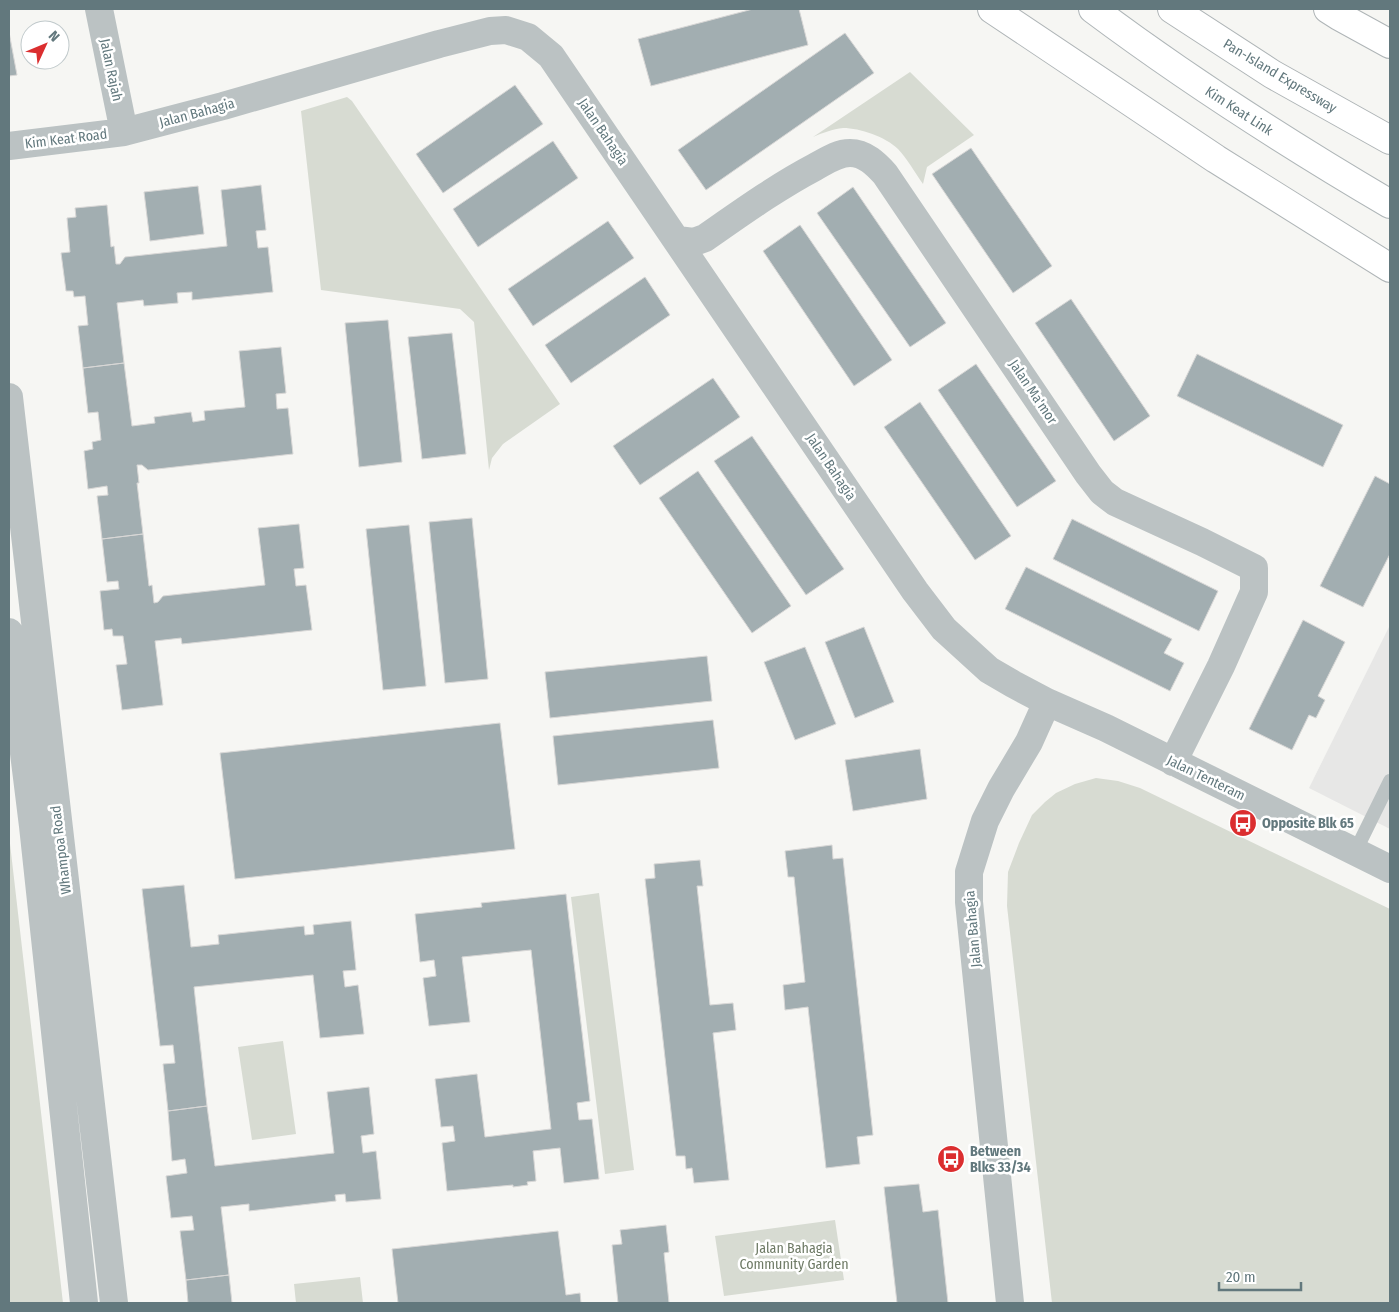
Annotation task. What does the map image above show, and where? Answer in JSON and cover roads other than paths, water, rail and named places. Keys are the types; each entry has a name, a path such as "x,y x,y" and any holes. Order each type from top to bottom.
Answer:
{"main road":[{"path":"992,9 1216,159 1390,268"},
{"name":"Kim Keat Link","path":"1093,9 1189,78 1390,204"},
{"name":"Pan-Island Expressway","path":"1172,9 1272,74 1390,140"},
{"path":"1333,11 1390,44"}],"street":[{"name":"Jalan Rajah","path":"99,9 124,132"},
{"name":"Jalan Bahagia","path":"124,132 490,31 506,30 528,37 551,56 929,610 944,629 989,670 1047,702 1028,742 985,821 969,872 968,902 1010,1303"},
{"name":"Kim Keat Road","path":"9,146 124,132"},
{"name":"Jalan Ma'mor","path":"677,240 694,242 705,238 798,176 838,155 859,154 879,167 1102,492 1115,502 1254,568 1254,592 1217,674 1173,762"},
{"name":"Whampoa Road","path":"9,397 114,1303"},
{"name":"Whampoa Road","path":"9,632 34,836 84,1303"},
{"name":"Jalan Tenteram","path":"1047,702 1106,728 1390,869"}],"lane":[{"path":"1355,852 1390,781"}],"place":[{"name":"Opposite Blk 65","path":"1243,823"},
{"name":"Between Blks 33/34","path":"951,1159"}],"park label":[{"name":"Jalan Bahagia Community Garden","path":"794,1256"}]}
